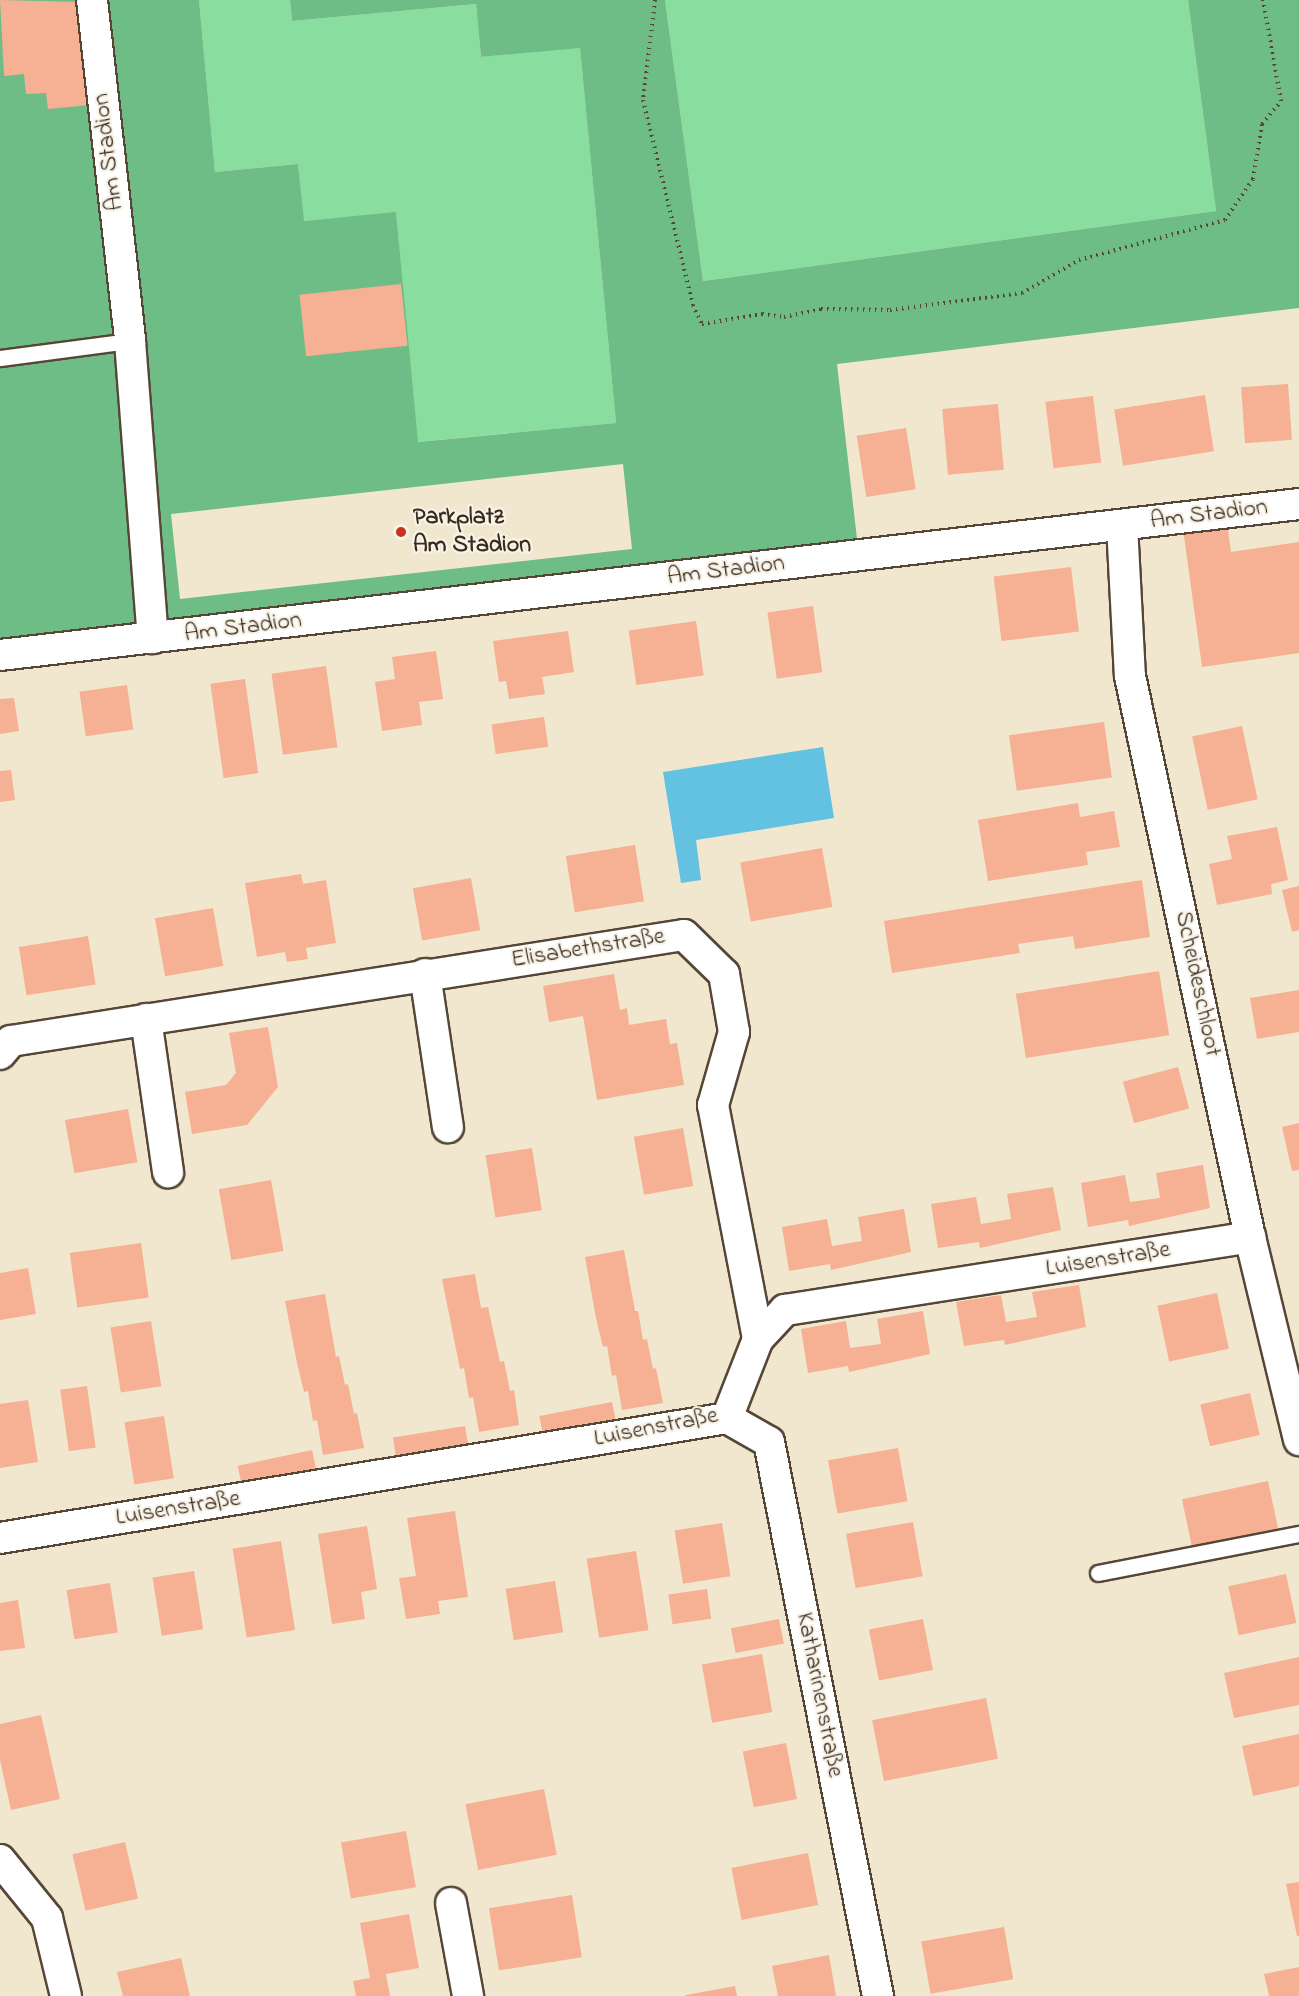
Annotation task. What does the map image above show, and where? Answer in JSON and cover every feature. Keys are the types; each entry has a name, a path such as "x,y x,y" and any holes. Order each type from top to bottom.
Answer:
{"street":[{"name":"Am Stadion","path":"92,0 130,341 153,638"},
{"name":"Am Stadion","path":"0,655 1299,504"},
{"name":"Scheideschloot","path":"1122,525 1130,676 1250,1237 1299,1440"},
{"name":"Elisabethstraße","path":"0,1054 11,1041 684,935 724,974 734,1032 713,1105 758,1339"},
{"path":"425,974 448,1127"},
{"path":"146,1019 168,1172"},
{"name":"Luisenstraße","path":"0,1538 727,1419 758,1339 785,1310 1250,1237"},
{"name":"Katharinenstraße","path":"727,1419 769,1442 878,1996"},
{"path":"0,1860 47,1918 66,1996"},
{"path":"451,1902 468,1996"}],"lane":[{"path":"0,358 130,341"},
{"path":"1098,1573 1299,1534"}],"path":[{"path":"655,0 643,100 693,305 702,324 762,314 784,317 821,309 890,310 1022,293 1079,260 1225,220 1253,179 1262,124 1281,101 1263,0"}],"green space":[{"path":"0,0 199,0 215,172 298,164 304,221 396,212 418,442 616,423 580,48 481,57 476,4 292,21 290,0 665,0 703,281 1216,211 1188,0 1299,0 1299,308 837,364 857,539 0,649","holes":["623,464 632,549 180,599 171,514"]},
{"path":"199,0 290,0 292,21 476,4 481,57 580,47 616,423 417,442 396,213 303,221 298,164 215,172"},
{"path":"665,0 1188,0 1216,211 703,281"}],"water":[{"path":"823,747 834,818 696,840 701,880 681,883 663,772"}],"building":[{"path":"0,0 79,2 90,105 48,109 46,93 26,94 24,74 4,76"},
{"path":"401,284 407,346 306,356 300,295"},
{"path":"1288,384 1292,440 1245,443 1241,387"},
{"path":"1205,395 1214,451 1123,466 1114,409"},
{"path":"1093,396 1101,463 1054,468 1045,402"},
{"path":"998,404 1004,470 948,475 942,409"},
{"path":"906,428 916,489 866,497 857,436"},
{"path":"1227,523 1231,552 1299,542 1299,653 1202,667 1183,529"},
{"path":"1071,567 1079,632 1002,641 994,577"},
{"path":"813,606 822,672 777,679 767,612"},
{"path":"696,621 704,675 636,685 629,630"},
{"path":"568,631 574,672 542,677 545,694 509,699 506,681 499,682 493,641"},
{"path":"436,651 443,699 419,702 422,725 382,731 375,682 395,679 392,657"},
{"path":"326,666 337,747 283,755 272,674"},
{"path":"245,679 258,773 224,778 210,684"},
{"path":"127,685 133,730 86,736 79,692"},
{"path":"14,698 19,731 0,734 0,699"},
{"path":"544,717 548,747 496,754 492,724"},
{"path":"1104,722 1112,777 1017,791 1009,735"},
{"path":"1242,726 1258,799 1208,810 1192,737"},
{"path":"11,770 15,800 0,802 0,771"},
{"path":"1078,803 1080,817 1114,811 1120,847 1086,852 1088,865 988,881 978,820"},
{"path":"1277,827 1288,880 1271,884 1272,894 1217,905 1209,864 1232,859 1227,836"},
{"path":"635,845 644,901 575,912 566,856"},
{"path":"822,848 832,907 751,922 740,862"},
{"path":"301,874 303,884 326,880 336,943 306,948 308,959 287,962 285,952 257,957 245,883"},
{"path":"471,878 480,930 422,940 413,888"},
{"path":"1142,880 1150,937 1075,949 1073,936 1018,944 1020,953 892,973 884,921"},
{"path":"1299,886 1299,930 1292,932 1282,890"},
{"path":"213,908 223,966 165,976 155,918"},
{"path":"88,936 96,984 27,995 19,947"},
{"path":"1159,971 1169,1035 1026,1058 1016,994"},
{"path":"614,974 620,1010 627,1008 629,1025 666,1019 670,1044 677,1043 684,1085 597,1100 583,1016 549,1022 543,986"},
{"path":"1299,990 1299,1032 1257,1039 1250,998"},
{"path":"268,1027 278,1087 247,1125 192,1134 185,1092 226,1085 236,1073 229,1033"},
{"path":"1178,1067 1189,1109 1134,1123 1123,1082"},
{"path":"128,1109 137,1162 74,1173 65,1120"},
{"path":"1299,1123 1299,1170 1292,1171 1282,1127"},
{"path":"683,1128 693,1186 644,1195 634,1137"},
{"path":"532,1148 542,1210 495,1218 486,1155"},
{"path":"1203,1165 1210,1208 1129,1226 1128,1220 1088,1227 1081,1183 1125,1175 1130,1202 1160,1198 1156,1173"},
{"path":"271,1180 284,1251 231,1260 219,1189"},
{"path":"1053,1187 1061,1230 980,1248 979,1242 938,1248 931,1204 976,1197 981,1224 1011,1219 1007,1194"},
{"path":"904,1209 911,1252 831,1270 830,1264 789,1271 782,1227 827,1219 832,1246 862,1241 858,1217"},
{"path":"141,1243 149,1297 77,1307 70,1253"},
{"path":"624,1250 635,1311 638,1311 643,1340 647,1339 653,1369 656,1368 663,1403 622,1410 616,1375 612,1376 607,1346 603,1347 585,1257"},
{"path":"28,1268 36,1314 0,1320 0,1273"},
{"path":"475,1274 481,1308 488,1307 500,1362 504,1361 510,1391 514,1390 519,1425 479,1432 473,1397 469,1398 464,1368 460,1369 442,1279"},
{"path":"1079,1285 1086,1327 1005,1345 1004,1340 964,1346 956,1302 1001,1295 1006,1322 1037,1317 1032,1292"},
{"path":"1217,1293 1229,1349 1169,1361 1157,1306"},
{"path":"325,1294 336,1357 339,1356 345,1385 348,1384 354,1414 357,1413 364,1448 323,1455 317,1420 313,1421 308,1391 304,1392 285,1301"},
{"path":"923,1311 930,1354 849,1372 848,1366 808,1373 801,1329 846,1321 850,1348 881,1344 877,1319"},
{"path":"151,1321 161,1386 121,1393 111,1327"},
{"path":"87,1386 96,1447 69,1451 60,1390"},
{"path":"1250,1393 1260,1435 1210,1446 1200,1404"},
{"path":"28,1400 38,1462 0,1468 0,1404"},
{"path":"612,1402 617,1427 544,1441 539,1416"},
{"path":"164,1416 174,1478 134,1484 124,1422"},
{"path":"465,1426 469,1451 397,1462 393,1437"},
{"path":"898,1448 907,1501 837,1514 828,1460"},
{"path":"312,1450 317,1474 243,1490 238,1466"},
{"path":"1268,1481 1279,1532 1193,1550 1182,1499"},
{"path":"455,1511 468,1597 438,1601 440,1614 406,1619 399,1578 416,1576 407,1518"},
{"path":"913,1522 923,1576 856,1588 846,1534"},
{"path":"722,1523 730,1576 683,1584 675,1531"},
{"path":"367,1526 377,1589 361,1592 365,1619 332,1624 318,1534"},
{"path":"281,1541 295,1630 247,1638 233,1549"},
{"path":"636,1551 649,1630 599,1638 587,1559"},
{"path":"194,1571 203,1629 162,1636 153,1578"},
{"path":"1286,1574 1296,1623 1239,1635 1228,1586"},
{"path":"555,1581 563,1632 514,1640 506,1589"},
{"path":"110,1583 118,1632 74,1639 67,1590"},
{"path":"707,1589 711,1619 673,1624 668,1594"},
{"path":"18,1600 25,1648 0,1651 0,1603"},
{"path":"779,1619 784,1644 736,1653 731,1628"},
{"path":"923,1619 933,1670 879,1681 869,1629"},
{"path":"762,1654 772,1712 712,1723 702,1665"},
{"path":"1299,1657 1299,1705 1234,1718 1224,1673"},
{"path":"986,1698 998,1759 884,1781 872,1720"},
{"path":"41,1715 60,1799 11,1810 0,1760 0,1724"},
{"path":"1299,1734 1299,1786 1253,1796 1242,1746"},
{"path":"786,1743 797,1799 754,1807 743,1751"},
{"path":"544,1789 557,1855 478,1870 465,1804"},
{"path":"406,1831 416,1887 351,1899 341,1842"},
{"path":"125,1842 138,1899 85,1911 72,1854"},
{"path":"808,1853 818,1905 742,1920 731,1868"},
{"path":"1299,1882 1299,1936 1297,1936 1286,1884"},
{"path":"572,1895 582,1957 499,1970 489,1908"},
{"path":"409,1914 419,1968 386,1974 390,1996 356,1996 353,1981 370,1978 360,1923"},
{"path":"1004,1927 1013,1979 930,1994 921,1942"},
{"path":"829,1955 836,1996 778,1996 772,1966"},
{"path":"181,1958 190,1996 123,1996 117,1972"},
{"path":"1299,1967 1299,1996 1269,1996 1264,1974"},
{"path":"735,1986 737,1996 686,1996 686,1995"}],"place":[{"name":"Parkplatz Am Stadion","path":"401,532"}]}
